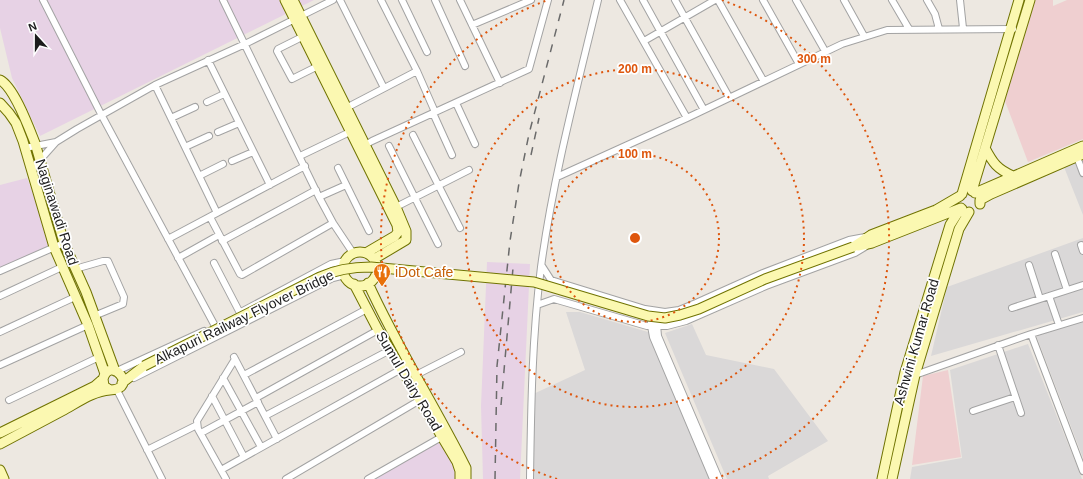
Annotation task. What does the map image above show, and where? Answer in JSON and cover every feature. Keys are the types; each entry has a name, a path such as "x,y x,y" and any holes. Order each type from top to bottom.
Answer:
{"main road":[{"path":"285,0 297,17 321,65 398,228 398,232 395,236 366,253"},
{"path":"293,0 297,17"},
{"path":"964,209 959,203 961,195 1019,0"},
{"path":"974,192 985,148 1030,0"},
{"path":"321,65 346,108 353,130 365,145 396,207 406,231 406,240 374,259"},
{"name":"Naginawadi Road","path":"0,80 9,87 30,130 64,243 116,371"},
{"name":"Naginawadi Road","path":"0,104 10,113 16,123 25,148 54,247 88,326 104,376"},
{"path":"872,239 936,210 969,191 974,192 1083,146"},
{"path":"985,148 996,166 1003,172 1013,176"},
{"path":"872,239 964,209 976,210 980,204 980,200 991,194 1080,156"},
{"path":"974,192 979,198 980,204"},
{"name":"Ashwini Kumar Road","path":"892,479 915,375 964,209"},
{"name":"Ashwini Kumar Road","path":"882,479 905,372 950,225 957,214 964,209"},
{"name":"Alkapuri Railway Flyover Bridge","path":"116,371 134,370 144,366 333,271 371,267 534,282 648,316 665,318 680,316 699,309 765,279 872,239"},
{"path":"359,252 366,253 374,259 377,272 375,277 368,283 359,285 354,284 347,279 345,275 345,261 353,254 359,252"},
{"path":"368,283 406,367 416,375 445,435 466,468 466,479"},
{"name":"Sumul Dairy Road","path":"354,284 390,350 406,367 420,400 445,435 457,462 460,471 460,479"},
{"name":"Alkapuri Railway Flyover Bridge","path":"118,387 144,366"},
{"path":"0,433 95,386 109,371 116,371 122,376 118,387"},
{"path":"104,376 104,386 118,387"},
{"path":"0,444 94,393 118,387"},
{"path":"0,470 4,479"}],"street":[{"path":"43,0 102,116 215,326"},
{"path":"223,0 319,197 333,223 353,254"},
{"path":"31,170 56,142 77,128 102,116 155,86 245,44 333,0"},
{"path":"340,0 384,88"},
{"path":"381,0 417,71 452,155"},
{"path":"402,0 427,52"},
{"path":"435,0 465,66"},
{"path":"460,0 500,83"},
{"path":"472,25 531,0"},
{"path":"365,145 529,69 548,0"},
{"path":"530,479 531,420 537,305 542,266 556,177 598,0"},
{"path":"620,0 686,118"},
{"path":"642,0 704,110"},
{"path":"675,0 730,97"},
{"path":"644,41 717,0 763,80"},
{"path":"763,0 799,64"},
{"path":"796,0 825,52"},
{"path":"844,0 864,36"},
{"path":"892,0 909,29"},
{"path":"927,0 935,14 939,28"},
{"path":"960,0 963,28"},
{"path":"556,177 704,110 763,80 842,44 864,36 887,30 909,29 1021,29"},
{"path":"306,35 278,49 277,51 292,79 321,65"},
{"path":"208,60 270,185"},
{"path":"346,108 417,71"},
{"path":"155,86 217,213"},
{"path":"207,102 224,94"},
{"path":"456,103 475,144"},
{"path":"170,118 195,107"},
{"path":"218,132 239,123"},
{"path":"300,156 353,130"},
{"path":"413,135 460,228"},
{"path":"184,147 209,136"},
{"path":"25,148 56,142"},
{"path":"389,146 438,244"},
{"path":"232,161 253,152"},
{"path":"1080,156 1083,173"},
{"path":"199,176 223,164"},
{"path":"168,239 304,166"},
{"path":"338,168 369,231"},
{"path":"396,207 468,170"},
{"path":"319,197 346,185"},
{"path":"222,241 316,190"},
{"path":"210,217 240,274 242,275 333,223"},
{"path":"178,258 219,235"},
{"path":"542,266 551,280 653,311 665,312 679,310 764,273 849,240 872,239"},
{"path":"537,305 554,299 654,326 668,326 686,321 766,286 855,253 872,239"},
{"path":"0,271 64,243"},
{"path":"1055,254 1067,290"},
{"path":"75,269 108,261 124,298 122,304 94,316"},
{"path":"116,371 215,326 331,264 345,261"},
{"path":"214,263 240,313"},
{"path":"1029,265 1040,299"},
{"path":"0,296 62,267"},
{"path":"161,479 118,387 132,378 333,278 345,275"},
{"path":"1012,308 1083,285"},
{"path":"1049,296 1059,325"},
{"path":"0,332 75,297"},
{"path":"244,375 367,309"},
{"path":"653,311 653,338 713,479"},
{"path":"915,375 998,345 1083,318"},
{"path":"0,365 88,326"},
{"path":"654,326 719,479"},
{"path":"200,433 241,411 257,400 378,330"},
{"path":"1031,334 1083,471"},
{"path":"998,345 1021,413"},
{"path":"266,416 390,350"},
{"path":"416,375 460,352"},
{"path":"9,400 99,357"},
{"path":"226,479 197,425 198,417 235,358 277,438"},
{"path":"221,470 406,367"},
{"path":"223,378 261,448"},
{"path":"212,396 244,457"},
{"path":"973,411 1015,397"},
{"path":"286,479 420,400"},
{"path":"147,450 197,425"},
{"path":"368,479 445,435"}],"shaded area":[{"path":"0,0 314,0 40,136 12,78 0,28"},
{"path":"1035,0 1053,0 1053,6 1067,0 1083,0 1083,139 1028,162 1005,101"},
{"path":"1083,159 1083,215 1064,167"},
{"path":"27,178 54,243 0,268 0,185"},
{"path":"1083,238 1083,312 931,356 947,287"},
{"path":"487,262 530,264 520,479 483,479 481,406"},
{"path":"566,312 580,312 648,332 710,479 526,479 529,396 585,370"},
{"path":"1083,321 1083,458 1036,335"},
{"path":"692,324 706,355 774,369 828,441 768,476 769,479 727,479 665,333"},
{"path":"1028,344 1082,479 910,479 912,467 962,458 950,370"},
{"path":"948,370 961,457 912,465 923,376"},
{"path":"436,443 444,444 459,468 459,479 372,479"}],"railway":[{"path":"495,479 497,366 510,241 519,183 529,134 564,0"},
{"path":"531,155 539,118"},
{"path":"501,405 513,268"}],"place":[{"name":"iDot Cafe","path":"382,287"}]}
